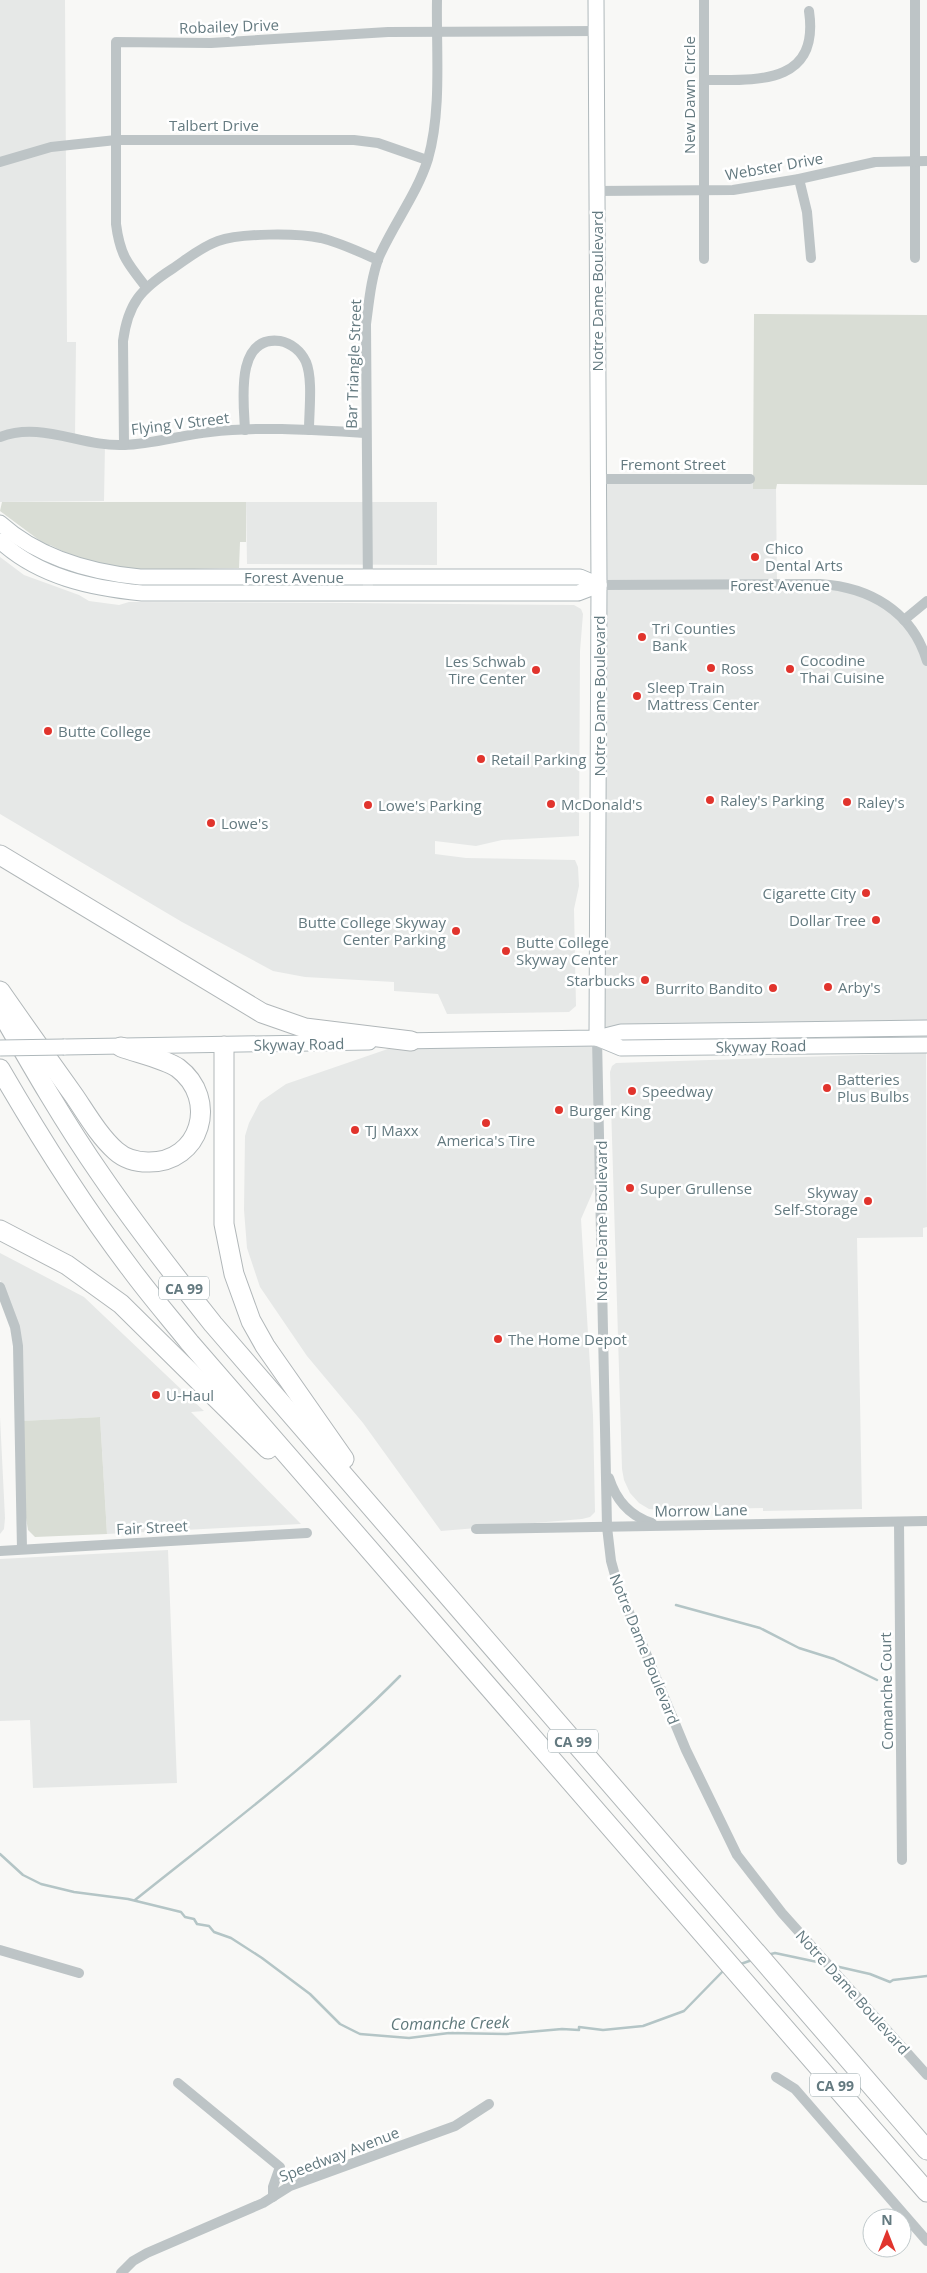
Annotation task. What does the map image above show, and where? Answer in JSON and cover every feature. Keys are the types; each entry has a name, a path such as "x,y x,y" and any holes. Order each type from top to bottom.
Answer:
{"highway":[{"path":"0,855 262,1013 305,1028 411,1041"},
{"path":"0,991 117,1152 139,1162 170,1160 183,1152 198,1131 201,1118 199,1103 194,1089 187,1076 176,1067 121,1047"},
{"name":"CA 99","path":"0,1010 40,1079 100,1175 213,1324 927,2150"},
{"path":"224,1046 224,1224 234,1274 242,1299 251,1321 265,1346 402,1542"},
{"name":"CA 99","path":"0,1070 30,1122 74,1189 130,1268 190,1343 927,2192"},
{"path":"0,1093 36,1146 74,1189"},
{"path":"0,1230 67,1265 121,1304 301,1482 327,1513 358,1537"}],"street":[{"name":"Bar Triangle Street","path":"368,585 366,324 369,298 378,260 420,180 433,140 436,108 437,0"},
{"name":"Notre Dame Boulevard","path":"596,0 599,585 597,1038 602,1212 600,1264 607,1527 613,1566 628,1612 686,1750 737,1855 782,1913 927,2075"},
{"name":"New Dawn Circle","path":"704,0 704,259"},
{"path":"915,0 915,258"},
{"path":"704,80 756,80 774,77 792,67 802,55 809,42 811,28 809,11"},
{"name":"Robailey Drive","path":"146,287 125,260 119,244 116,224 116,42 211,44 388,32 596,31"},
{"name":"Talbert Drive","path":"0,162 51,147 116,140 354,140 378,143 427,160"},
{"name":"Webster Drive","path":"596,191 733,190 799,179 874,162 927,161"},
{"path":"799,179 807,212 811,258"},
{"path":"124,445 123,341 125,326 136,299 146,287 201,250 218,241 236,237 319,238 378,260"},
{"path":"245,430 244,372 248,359 254,350 266,342 278,341 289,344 300,353 306,362 309,430"},
{"name":"Flying V Street","path":"0,437 29,431 92,442 124,445 211,432 245,430 309,430 366,433"},
{"name":"Fremont Street","path":"597,479 750,479"},
{"name":"Forest Avenue","path":"0,523 39,550 72,565 106,574 140,577 578,593 599,585 836,585 870,594 886,604 904,620 918,638 927,661"},
{"name":"Forest Avenue","path":"0,542 12,552 44,571 74,582 103,589 142,593 368,585"},
{"path":"904,620 927,601"},
{"name":"Skyway Road","path":"0,1048 224,1046 597,1038 621,1032 927,1028"},
{"name":"Skyway Road","path":"597,1038 621,1048 927,1045"},
{"path":"0,1287 15,1327 18,1346 22,1549"},
{"path":"606,1468 614,1493 628,1510 644,1521 660,1526"},
{"name":"Morrow Lane","path":"476,1530 927,1521"},
{"name":"Comanche Court","path":"899,1522 902,1860"},
{"name":"Fair Street","path":"0,1552 22,1549 307,1533"},
{"path":"0,1950 79,1973"},
{"path":"776,2077 795,2089 927,2241"},
{"path":"178,2083 280,2167 273,2187 273,2197"},
{"name":"Speedway Avenue","path":"121,2273 133,2261 147,2253 262,2204 290,2186 455,2126 489,2104"}],"shaded area":[{"path":"0,0 65,0 67,342 76,342 75,438 105,444 104,501 0,502"},
{"path":"754,314 927,315 927,485 777,484 776,489 753,489"},
{"path":"597,479 753,479 754,489 776,489 777,584 855,589 904,620 927,661 927,1028 597,1038"},
{"path":"2,502 246,502 246,542 240,542 239,568 157,570 100,565 50,545 47,546 0,511"},
{"path":"246,502 437,502 437,565 247,564"},
{"path":"0,557 24,575 79,595 89,601 119,605 129,602 349,603 574,605 581,609 583,614 580,651 579,836 502,840 476,846 435,841 435,854 466,858 575,860 578,867 579,886 574,909 576,1006 569,1012 447,1014 438,994 394,991 394,982 305,977 273,971 182,922 0,814"},
{"path":"597,1038 601,1173 581,1219 593,1415 595,1512 590,1517 582,1519 441,1531 363,1423 307,1356 260,1287 247,1248 244,1210 245,1136 249,1123 260,1102 286,1084 411,1041"},
{"path":"926,1053 927,1227 923,1228 923,1237 857,1238 862,1509 763,1511 763,1508 659,1510 649,1509 639,1503 630,1493 624,1480 622,1469 610,1072 612,1066 616,1063"},
{"path":"0,1253 84,1297 204,1411 191,1412 301,1524 107,1534 100,1417 24,1421 22,1343 0,1280"},
{"path":"0,1417 5,1518 4,1529 0,1534"},
{"path":"100,1417 107,1534 35,1537 28,1530 26,1518 22,1421"},
{"path":"168,1550 177,1783 33,1788 30,1720 0,1721 0,1559"}],"waterway":[{"path":"676,1605 760,1628 799,1648 834,1659 877,1680"},
{"path":"135,1900 304,1764 400,1676"},
{"name":"Comanche Creek","path":"0,1854 23,1875 41,1884 74,1892 128,1899 181,1912 185,1917 194,1919 197,1924 209,1926 214,1932 231,1938 262,1958 310,1994 340,2024 360,2034 409,2038 449,2033 506,2034 562,2029 579,2030 579,2027 603,2030 643,2026 684,2011 724,1970"},
{"name":"Comanche Creek","path":"767,1955 775,1953 822,1963"},
{"name":"Comanche Creek","path":"738,1965 752,1960"},
{"name":"Comanche Creek","path":"835,1966 870,1974 890,1982 927,1976"}],"place":[{"name":"Chico Dental Arts","path":"755,557"},
{"name":"Tri Counties Bank","path":"642,637"},
{"name":"Ross","path":"711,668"},
{"name":"Cocodine Thai Cuisine","path":"790,669"},
{"name":"Les Schwab Tire Center","path":"536,670"},
{"name":"Sleep Train Mattress Center","path":"637,696"},
{"name":"Butte College","path":"48,731"},
{"name":"Retail Parking","path":"481,759"},
{"name":"Raley's Parking","path":"710,800"},
{"name":"Raley's","path":"847,802"},
{"name":"McDonald's","path":"551,804"},
{"name":"Lowe's Parking","path":"368,805"},
{"name":"Lowe's","path":"211,823"},
{"name":"Cigarette City","path":"866,893"},
{"name":"Dollar Tree","path":"876,920"},
{"name":"Butte College Skyway Center Parking","path":"456,931"},
{"name":"Butte College Skyway Center","path":"506,951"},
{"name":"Starbucks","path":"645,980"},
{"name":"Arby's","path":"828,987"},
{"name":"Burrito Bandito","path":"773,988"},
{"name":"Batteries Plus Bulbs","path":"827,1088"},
{"name":"Speedway","path":"632,1091"},
{"name":"Burger King","path":"559,1110"},
{"name":"America's Tire","path":"486,1123"},
{"name":"TJ Maxx","path":"355,1130"},
{"name":"Super Grullense","path":"630,1188"},
{"name":"Skyway Self-Storage","path":"868,1201"},
{"name":"The Home Depot","path":"498,1339"},
{"name":"U-Haul","path":"156,1395"}]}
